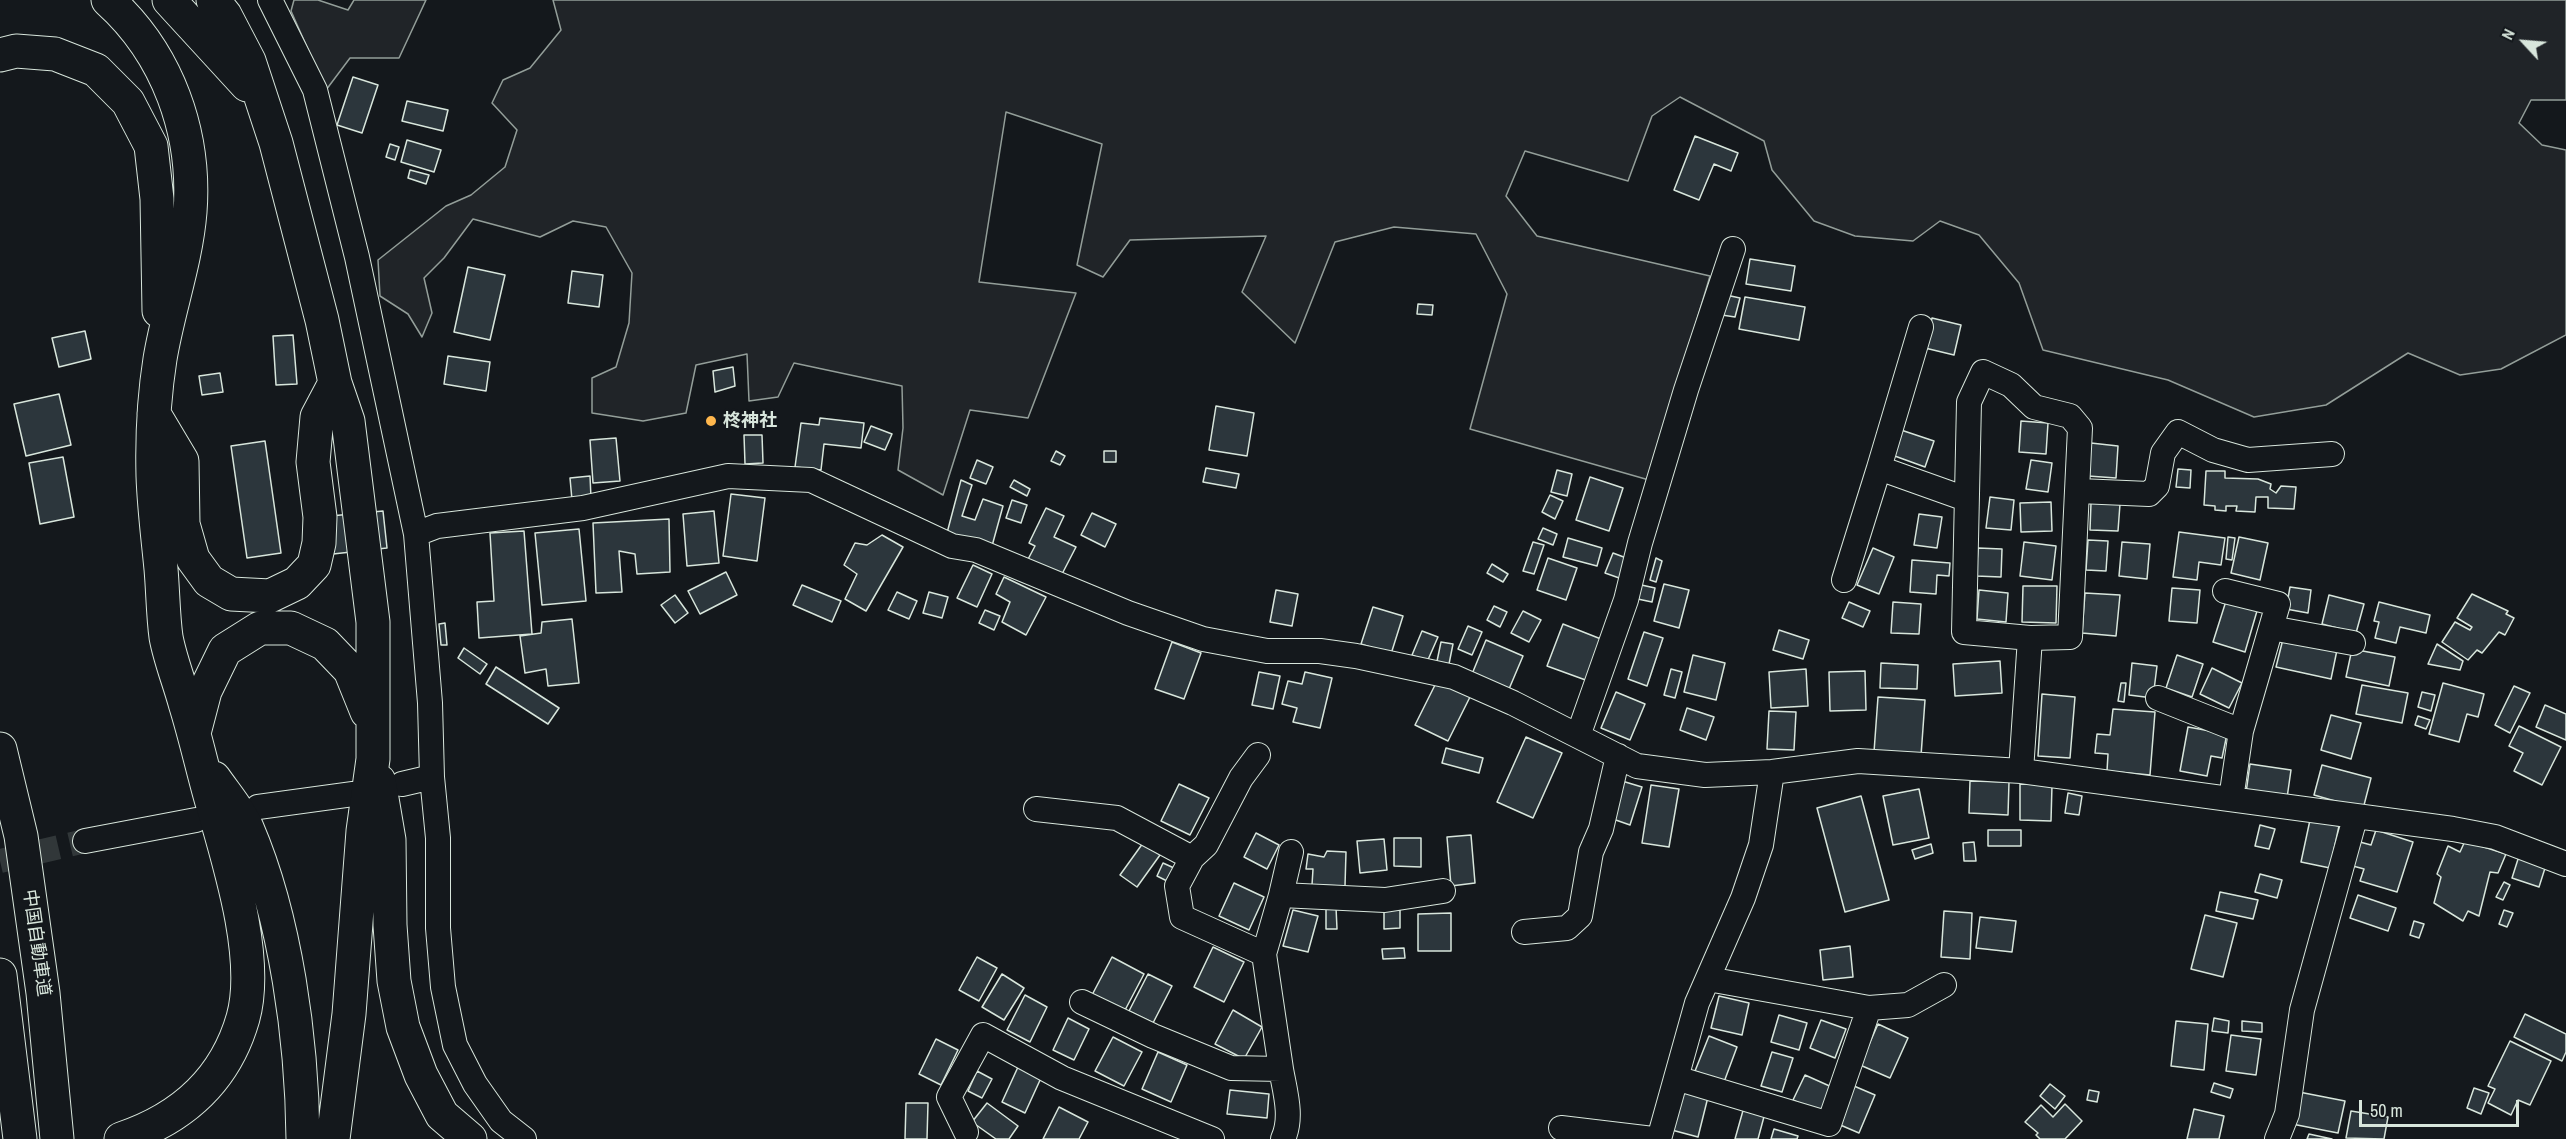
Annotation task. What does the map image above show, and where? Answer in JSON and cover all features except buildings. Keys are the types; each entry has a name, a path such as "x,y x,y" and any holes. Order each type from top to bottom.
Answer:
{"highway":[{"path":"108,0 147,43 166,75 180,112 190,162 190,213 181,269 160,358 154,414 153,477 166,638 197,745 241,916 247,965 243,1016 224,1065 195,1100 152,1129 121,1139"},
{"path":"170,0 245,81 276,143"},
{"path":"213,0 225,15 249,62 276,143 322,320 335,383 348,421 373,622 373,759 363,831 349,1014 333,1139"},
{"path":"0,55 16,51 55,54 96,70 128,102 151,146 157,199 160,358"},
{"path":"154,414 182,461 183,524 193,559 209,581 231,594 270,596 297,583 314,565 319,543 320,517 313,462 317,417 335,383"},
{"path":"303,1139 303,1096 291,997 271,894 246,826 197,745 205,691 225,650 260,628 291,628 326,644 350,670 372,725"},
{"name":"中国自動車道","path":"0,749 21,836 43,993 57,1137"},
{"path":"373,759 385,804 389,840 390,925 394,981 403,1027 421,1075 442,1115 470,1139"},
{"path":"0,975 20,1139"}],"street":[{"path":"270,0 315,90 357,257 416,534 423,603 432,777 438,838 438,928 442,975 455,1045 475,1084 501,1121 524,1139"},
{"path":"1578,736 1626,600 1673,434 1733,249"},
{"path":"1844,580 1921,327"},
{"path":"1983,372 2011,385 2034,407 2070,417 2080,428 2079,490 2070,637 2030,638 1964,632 1966,499 1969,402 1983,372"},
{"path":"2079,490 2149,494 2157,486 2163,453 2178,432 2213,450 2248,460 2332,454"},
{"path":"1879,468 1966,499"},
{"path":"416,534 437,526 583,508 728,476 811,480 952,546 976,550 1128,613 1192,635 1267,651 1320,651 1356,656 1454,677 1513,703 1637,766 1705,775 1772,772 1858,761 2021,771 2355,818 2453,829 2494,837 2566,864"},
{"path":"2225,591 2277,604 2241,731 2231,799"},
{"path":"2271,628 2353,643"},
{"path":"2021,771 2030,638"},
{"path":"2158,698 2241,731"},
{"path":"1258,755 1241,778 1206,845 1192,858 1177,886 1182,917 1264,954"},
{"path":"1524,932 1567,928 1580,916 1591,852 1602,829 1618,756"},
{"path":"1659,1139 1697,1003 1743,898 1761,845 1772,772"},
{"path":"402,784 432,777"},
{"path":"258,807 353,794"},
{"path":"1036,809 1117,818 1192,858"},
{"path":"2277,1139 2287,1114 2302,1010 2355,818"},
{"path":"85,841 196,820"},
{"path":"1283,1139 1287,1131 1288,1114 1264,954 1291,852"},
{"path":"1281,895 1384,900 1443,891"},
{"path":"1708,979 1869,1008 1908,1005 1944,985"},
{"path":"1082,1002 1153,1036 1231,1068 1281,1069"},
{"path":"1676,1078 1829,1124 1869,1008"},
{"path":"966,1132 948,1097 983,1035 1062,1078 1212,1139"},
{"path":"1561,1128 1653,1139"}],"shaded area":[{"path":"294,0 318,0 348,10 354,0 426,0 399,58 350,58 326,90 291,11"},
{"path":"553,0 2566,0 2566,100 2531,100 2519,123 2542,145 2566,150 2566,335 2501,369 2460,375 2408,353 2326,405 2254,417 2168,380 2043,350 2019,283 1979,235 1940,221 1913,241 1855,236 1814,221 1772,170 1764,141 1680,97 1652,116 1628,181 1525,151 1506,196 1537,236 1710,276 1649,480 1470,429 1507,294 1476,234 1394,227 1335,242 1295,343 1242,292 1266,236 1130,240 1103,277 1077,265 1102,144 1006,112 979,282 1076,293 1028,418 970,410 943,495 898,470 903,428 902,386 794,363 778,397 749,401 747,354 696,365 686,413 643,421 592,413 592,378 616,367 629,323 632,273 606,227 573,221 540,237 473,219 444,258 424,278 432,313 422,337 408,314 380,296 378,260 446,206 471,195 505,167 517,130 492,103 503,80 530,68 561,30"}],"tunnel":[{"path":"0,861 85,841"}],"place":[{"name":"柊神社","path":"711,421"}]}
